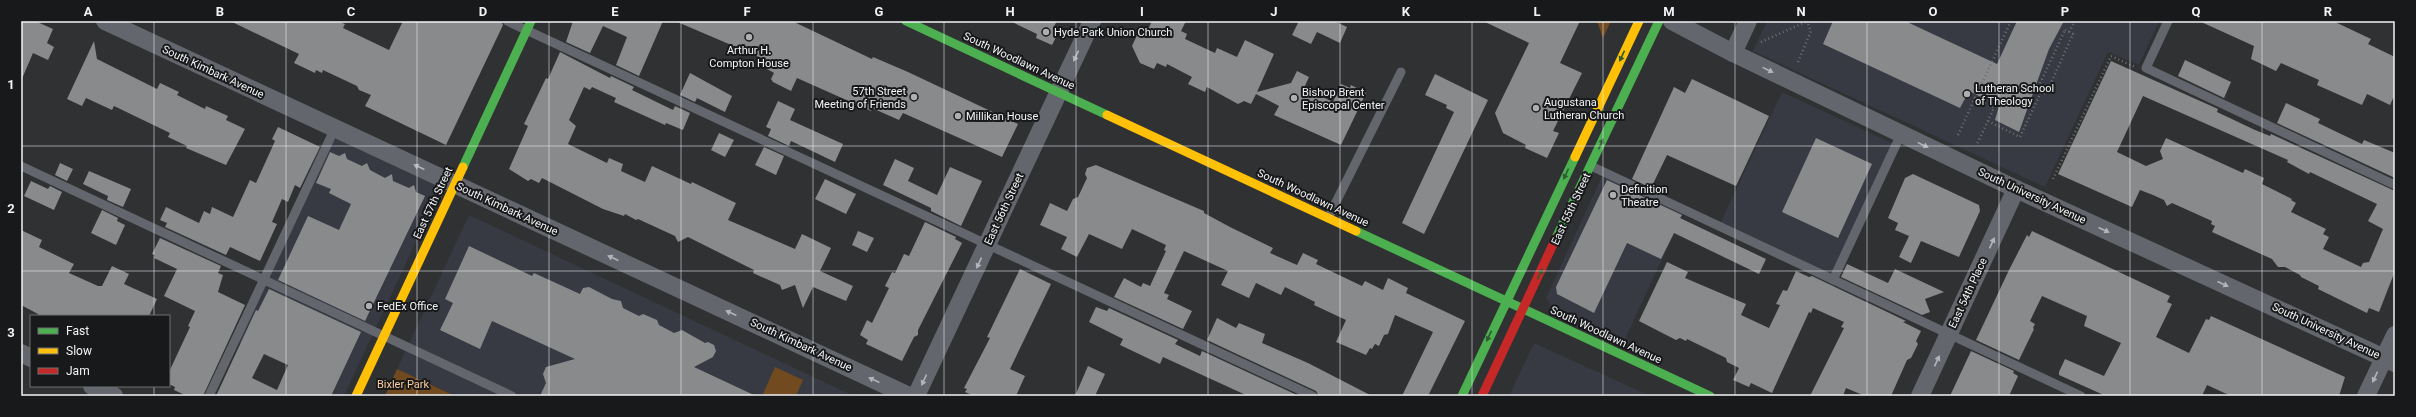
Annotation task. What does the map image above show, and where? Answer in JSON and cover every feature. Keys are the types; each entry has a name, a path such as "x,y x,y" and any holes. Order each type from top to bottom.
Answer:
{"street":[{"name":"South Kimbark Avenue","path":"105,21 909,396"},
{"name":"East 57th Street","path":"356,396 531,21"},
{"name":"South Woodlawn Avenue","path":"906,21 1710,396"},
{"name":"East 56th Street","path":"916,396 1092,21"},
{"name":"East 55th Street","path":"1462,396 1639,21"},
{"name":"East 55th Street","path":"1482,396 1659,21"},
{"name":"South University Avenue","path":"1672,21 1733,53 2016,189 2390,360"},
{"path":"1733,53 1748,21"},
{"name":"East 54th Place","path":"1920,396 2016,189"},
{"path":"2366,396 2390,360 2395,335"},
{"path":"21,353 30,358"},
{"path":"94,387 114,396"}],"lane":[{"path":"507,21 1313,396"},
{"path":"2168,21 2146,68 2395,185"},
{"path":"1328,218 1401,72"},
{"path":"209,396 334,128"},
{"path":"1833,280 1901,134"},
{"path":"21,166 512,396"},
{"path":"1591,166 2081,396"}],"path":[{"path":"1761,42 1807,21 1812,31 1798,62"},
{"path":"1958,135 2011,21"},
{"path":"2069,32 2075,21"},
{"path":"2065,30 2069,32 2073,34 2046,94 2037,90 2065,30"},
{"path":"2054,179 2111,56 2138,68"},
{"path":"1988,122 2020,137 2041,92"},
{"path":"1975,98 1994,108 1977,144"}],"shaded area":[{"name":"Lutheran School of Theology","path":"1767,21 2159,21 2139,65 2108,52 2045,187 1753,51"},
{"path":"1782,92 1896,145 1833,280 1719,226"},
{"path":"337,132 444,182 344,396 295,396 306,374 237,342"},
{"path":"1604,172 1685,210 1625,339 1552,307 1546,298"},
{"path":"469,215 854,396 455,396 397,369"},
{"path":"1534,343 1650,396 1509,396"}],"green space":[{"path":"1597,21 1611,21 1603,38"},
{"path":"775,367 803,380 796,396 768,396 763,394"},
{"name":"Bixler Park","path":"397,369 455,396 385,396"}],"building":[{"path":"21,21 35,21 53,29 47,43 54,47 48,60 33,53 21,81"},
{"path":"230,21 337,21 345,24 343,28 389,50 403,21 501,21 503,25 446,145 365,106 371,95 359,90 357,86 323,70 322,73 316,70 315,73 294,63 299,54"},
{"path":"573,21 663,21 639,76 616,65 627,37 603,26 590,53 566,42"},
{"path":"675,21 792,21 872,59 873,57 908,72 1018,124 1002,157 903,113 899,120 872,108 871,111 797,78 791,91 773,82 771,79 774,73 767,69 771,62"},
{"name":"Hyde Park Union Church","path":"1010,21 1057,21 1053,28 1059,31 1052,45 1036,38 1037,34"},
{"path":"1152,21 1186,21 1181,31 1187,34 1185,39 1215,53 1217,48 1237,57 1245,40 1274,54 1257,92 1291,83 1297,71 1309,77 1304,88 1333,102 1341,84 1350,88 1351,85 1366,93 1341,145 1274,115 1279,106 1256,94 1251,104 1244,101 1238,104 1207,87 1205,92 1188,84 1192,77 1167,64 1166,67 1157,63 1154,69 1140,63 1132,46 1138,33 1145,36"},
{"path":"1294,21 1334,21 1347,27 1340,43 1317,32 1311,44 1292,35 1298,23"},
{"name":"Augustana Lutheran Church","path":"1483,21 1580,21 1560,63 1582,73 1553,131 1559,133 1547,158 1525,148 1526,145 1503,133 1495,113 1529,43"},
{"path":"1833,21 1905,21 1997,64 2017,21 2064,21 2049,49 2019,132 1995,120 1999,106 1969,91 1960,108 1823,44"},
{"path":"2199,21 2333,21 2371,39 2368,44 2395,57 2395,94 2390,105 2367,94 2362,105 2317,85 2319,80 2281,63 2276,71 2251,59 2254,46"},
{"path":"94,41 97,59 157,89 160,83 179,92 177,95 205,109 206,106 228,116 226,120 245,129 226,165 186,148 187,146 168,137 170,133 114,106 112,110 86,98 82,106 67,99"},
{"path":"560,52 610,78 611,76 634,87 632,90 673,110 675,106 690,113 683,130 666,123 665,125 614,102 616,98 592,87 590,90 584,87 569,120 576,126 568,144 607,163 609,158 623,164 621,171 645,182 652,166 691,184 692,182 736,203 728,220 795,249 802,234 831,248 820,271 853,286 846,301 813,287 803,308 795,285 782,290 780,285 753,273 754,270 688,237 678,242 675,236 638,219 636,220 625,214 624,216 603,209 542,178 539,183 531,179 528,181 509,169 528,126 524,124 546,78 548,79"},
{"path":"2185,60 2231,82 2224,98 2178,76"},
{"path":"2111,61 2218,109 2217,112 2255,130 2270,136 2271,134 2395,191 2395,271 2379,312 2369,308 2367,313 2318,289 2319,286 2285,267 2278,267 2272,259 2212,232 2215,226 2211,224 2212,221 2172,203 2167,206 2164,200 2140,190 2132,207 2058,174","holes":["2143,96 2288,160 2287,162 2309,174 2310,172 2377,204 2368,221 2383,229 2369,262 2363,263 2361,267 2323,249 2329,237 2323,234 2326,229 2291,212 2296,203 2291,200 2292,199 2262,184 2264,178 2245,169 2243,173 2166,138 2160,151 2163,159 2146,166 2117,152"]},
{"path":"690,73 732,96 725,112 697,98 695,102 680,95"},
{"path":"1435,74 1488,100 1424,234 1402,223 1454,112 1446,108 1447,105 1425,95"},
{"path":"1692,79 1769,116 1736,186 1667,155 1651,188 1632,179 1674,87 1685,93"},
{"path":"778,101 795,109 790,120 843,144 835,162 791,141 789,146 768,136 771,129 766,127"},
{"path":"2286,103 2320,119 2318,123 2362,144 2364,140 2395,153 2395,178 2277,123"},
{"path":"278,127 320,147 300,188 295,185 288,202 282,199 272,222 277,224 260,261 230,247 226,255 165,227 167,223 160,220 166,207 199,223 204,211 210,214 212,207 233,217 250,180 256,183 275,141 272,139"},
{"path":"719,133 734,140 725,157 711,150"},
{"path":"1816,138 1872,164 1838,238 1782,212"},
{"path":"764,147 784,156 776,175 755,165"},
{"path":"330,152 339,156 345,153 347,159 362,166 367,163 370,170 385,178 392,174 393,181 409,188 414,185 416,192 425,196 365,321 278,280 308,216 339,230 351,204 329,193 331,189 316,183"},
{"path":"895,159 914,168 908,181 937,195 950,167 982,181 961,226 931,211 931,208 883,185"},
{"path":"60,163 73,169 67,181 55,175"},
{"path":"1096,165 1204,211 1204,213 1230,227 1273,248 1270,253 1297,265 1303,253 1318,260 1316,264 1362,286 1365,281 1383,290 1388,278 1408,288 1406,293 1465,321 1428,396 1402,396 1433,332 1395,315 1388,334 1384,335 1379,346 1375,344 1372,349 1370,348 1366,355 1336,342 1346,320 1314,305 1315,302 1285,287 1281,295 1256,283 1249,298 1221,285 1228,271 1184,251 1164,293 1169,295 1167,299 1192,311 1183,329 1114,297 1124,278 1141,287 1143,283 1150,286 1166,251 1164,250 1166,245 1132,229 1122,249 1089,234 1077,257 1061,249 1067,237 1040,225 1050,203 1067,211 1073,199 1078,197 1087,178 1085,174 1087,168"},
{"path":"89,171 131,189 123,207 107,200 108,196 83,184"},
{"path":"1913,174 1979,205 1980,211 1959,257 1921,241 1911,263 1899,257 1909,236 1895,230 1898,223 1888,218 1905,178"},
{"path":"825,179 856,194 846,214 815,199"},
{"path":"1607,180 1682,215 1680,218 1766,259 1759,274 1674,233 1661,259 1627,243 1594,313 1557,294 1556,287"},
{"path":"31,181 48,189 50,186 62,192 54,210 24,196"},
{"path":"102,210 118,218 117,221 125,225 116,245 91,233"},
{"path":"925,222 956,237 955,239 962,243 918,330 918,335 914,337 902,361 866,344 868,340 860,335 867,320 872,323 889,288 885,286 892,272 895,273 904,254 909,256"},
{"path":"21,230 42,240 39,247 74,264 69,273 98,286 102,286 112,266 129,274 124,284 157,299 149,315 38,315 21,305"},
{"path":"858,231 874,238 867,252 852,245"},
{"path":"2032,231 2170,296 2167,302 2172,304 2156,337 2189,353 2206,319 2209,320 2211,316 2345,377 2339,396 2231,396 2207,385 2202,396 2106,396 2059,375 2059,372 2065,359 2104,376 2121,343 2084,326 2087,316 2042,296 2030,321 2035,324 2034,329 2019,360 1976,340 2009,270 2027,235 2029,237"},
{"path":"160,238 221,266 218,273 223,275 218,292 245,305 203,396 187,396 174,390 175,387 170,384 170,370 190,327 188,326 195,311 164,296 177,269 154,258 155,255 152,254"},
{"path":"469,246 532,276 534,273 580,294 583,288 589,287 612,299 621,301 623,308 639,316 643,314 657,320 659,325 674,333 682,330 705,343 708,342 714,345 716,351 713,357 694,367 756,396 540,396 546,383 543,374 546,367 575,359 492,321 480,349 440,330 453,303 445,299"},
{"path":"1667,262 1688,272 1685,278 1746,304 1741,315 1769,328 1780,305 1776,304 1783,290 1787,291 1796,271 1809,277 1812,276 1906,321 1903,322 1921,331 1916,341 1918,344 1911,358 1907,360 1891,396 1865,396 1846,388 1843,396 1810,396 1844,328 1841,327 1844,322 1813,308 1811,313 1809,312 1772,393 1751,383 1749,387 1733,380 1739,368 1727,362 1726,358 1687,339 1686,341 1680,338 1676,340 1639,321"},
{"path":"1847,264 1888,283 1895,269 1944,292 1925,299 1930,312 1922,315 1841,277"},
{"path":"1020,269 1051,284 1010,369 1025,376 1016,396 974,396 965,392 967,389 964,388 990,338 987,337"},
{"path":"269,289 361,332 331,396 216,396 256,310 258,311","holes":["264,354 288,365 277,390 252,378"]},
{"path":"1096,307 1107,311 1109,308 1178,340 1175,344 1200,356 1202,351 1299,396 1248,396 1163,357 1160,364 1120,345 1123,339 1089,322"},
{"path":"1217,318 1236,328 1239,323 1265,334 1262,343 1308,363 1372,396 1319,396 1316,391 1207,340"},
{"path":"1971,351 2014,371 2013,373 2018,376 2009,396 1950,396"},
{"path":"1088,366 1105,374 1095,396 1075,396"}],"traffic: fast":[{"path":"463,167 531,21"},
{"path":"906,21 1107,115"},
{"path":"1556,238 1659,21"},
{"path":"1462,396 1575,157"},
{"path":"1356,231 1710,396"}],"traffic: slow":[{"path":"1575,157 1639,21"},
{"path":"1107,115 1356,231"},
{"path":"356,396 463,167"}],"traffic: jam":[{"path":"1482,396 1556,238"}],"place":[{"name":"Hyde Park Union Church","path":"1046,32"},
{"name":"Arthur H. Compton House","path":"749,37"},
{"name":"Lutheran School of Theology","path":"1967,94"},
{"name":"57th Street Meeting of Friends","path":"914,97"},
{"name":"Bishop Brent Episcopal Center","path":"1294,98"},
{"name":"Augustana Lutheran Church","path":"1536,108"},
{"name":"Millikan House","path":"958,116"},
{"name":"Definition Theatre","path":"1613,195"},
{"name":"FedEx Office","path":"369,306"}]}
